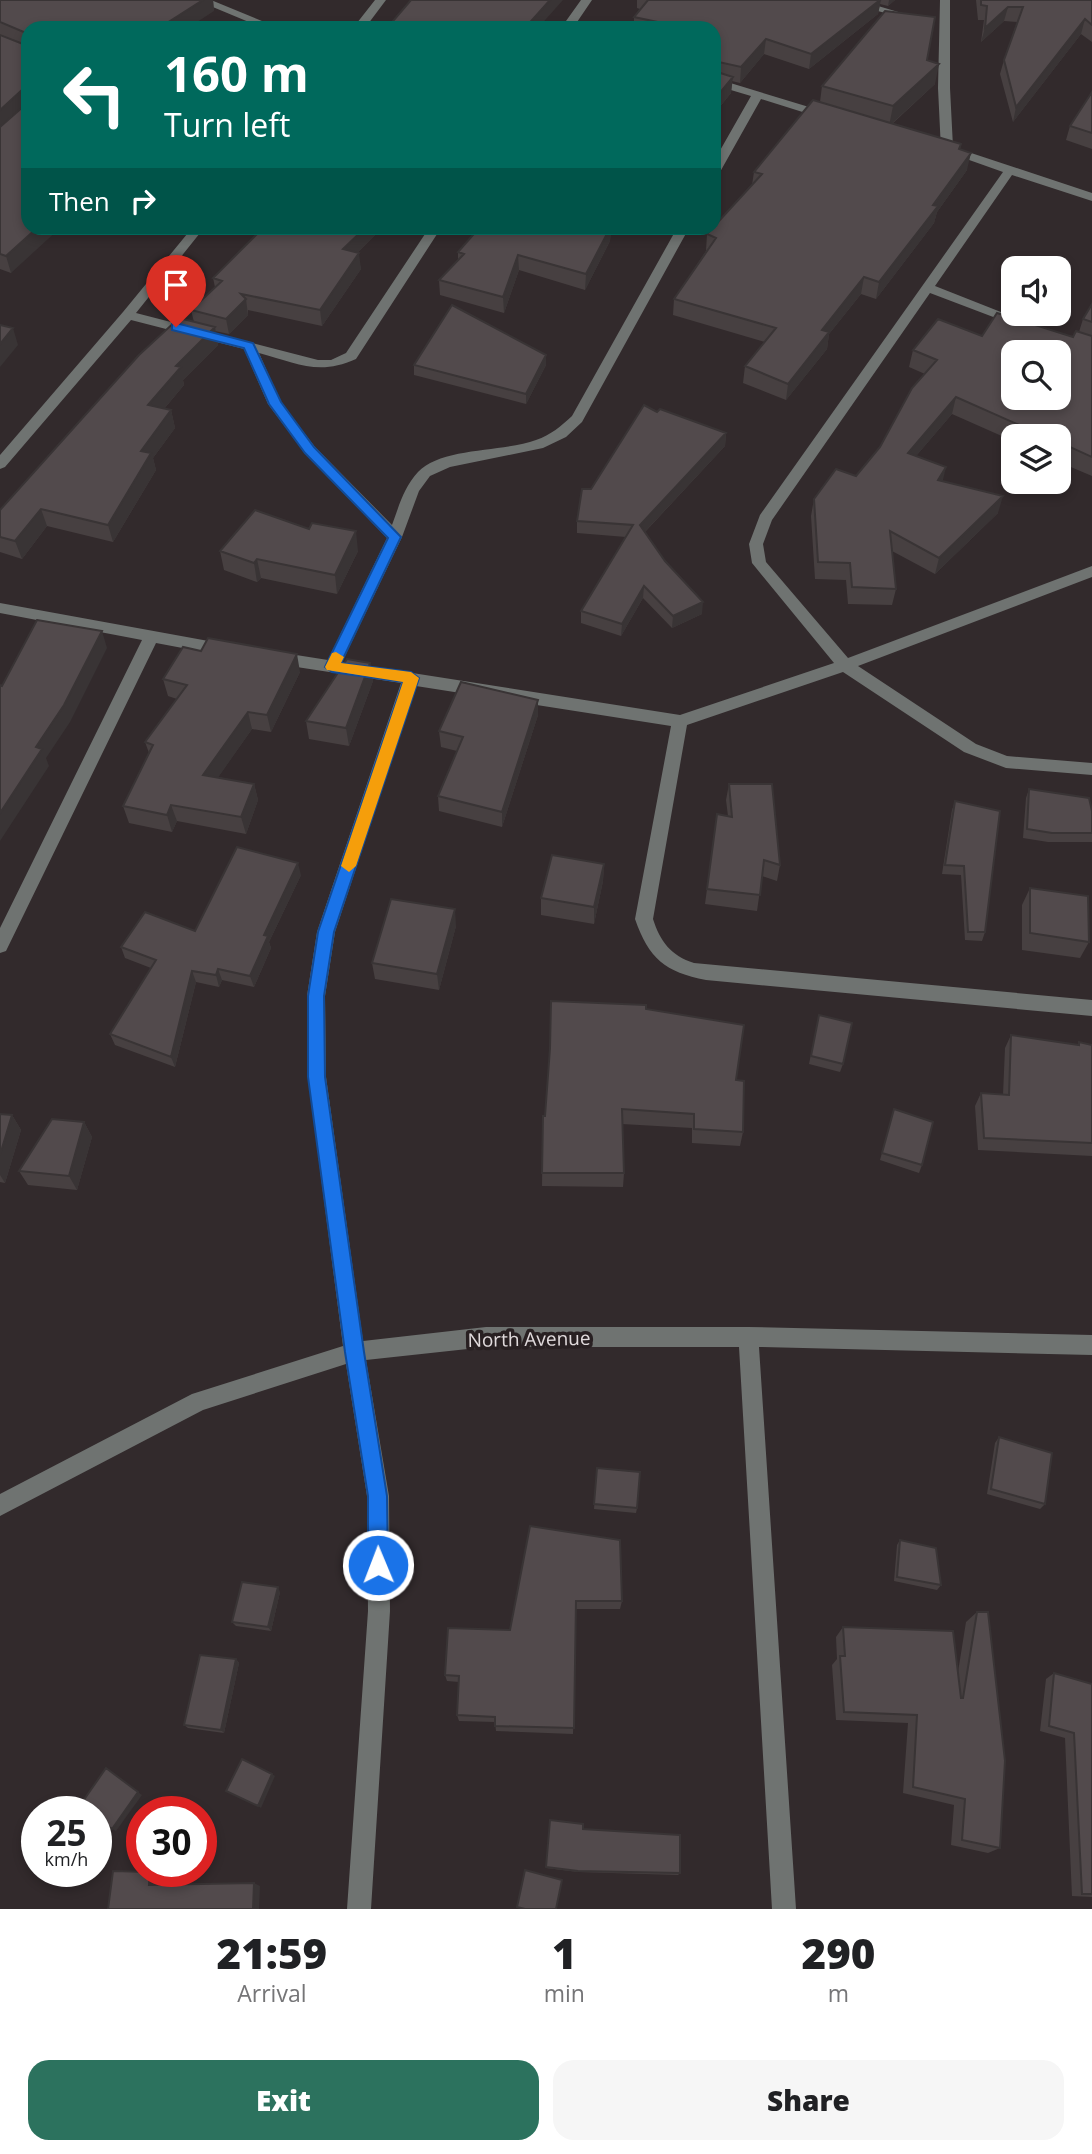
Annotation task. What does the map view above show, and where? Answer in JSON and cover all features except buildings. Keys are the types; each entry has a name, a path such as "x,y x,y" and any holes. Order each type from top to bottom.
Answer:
{"street":[{"path":"201,0 254,21"},
{"path":"364,21 381,0"},
{"path":"572,21 587,0"},
{"path":"845,0 921,21"},
{"path":"946,0 941,148 1092,197"},
{"path":"933,24 946,28"},
{"path":"721,83 846,121"},
{"path":"721,160 757,95"},
{"path":"1009,171 765,519 756,544 759,563 845,665 970,748 1006,762 1092,769"},
{"path":"0,464 128,315 192,235"},
{"path":"128,315 318,364 333,364 351,356 430,235"},
{"path":"332,667 395,537 412,490 425,473 446,463 538,445 561,434 577,419 679,235"},
{"path":"927,287 1001,315"},
{"path":"249,345 275,404 310,450 395,537"},
{"path":"267,656 680,722 845,665 1092,571"},
{"path":"0,608 150,638 241,652"},
{"path":"0,946 150,638"},
{"path":"359,1909 379,1598 377,1496 317,1077 316,996 326,932 411,678"},
{"path":"680,722 644,919 650,938 665,957 684,969 706,974 1092,1008"},
{"name":"North Avenue","path":"0,1505 199,1401 355,1352 486,1337 748,1338 1092,1345"},
{"path":"748,1338 784,1909"}],"slow traffic":[{"path":"336,657 332,667 411,678 349,866"}],"route":[{"path":"176,327 249,345 275,404 310,450 395,537 332,667 411,678 326,932 316,996 317,1077 377,1496 378,1565"}]}
